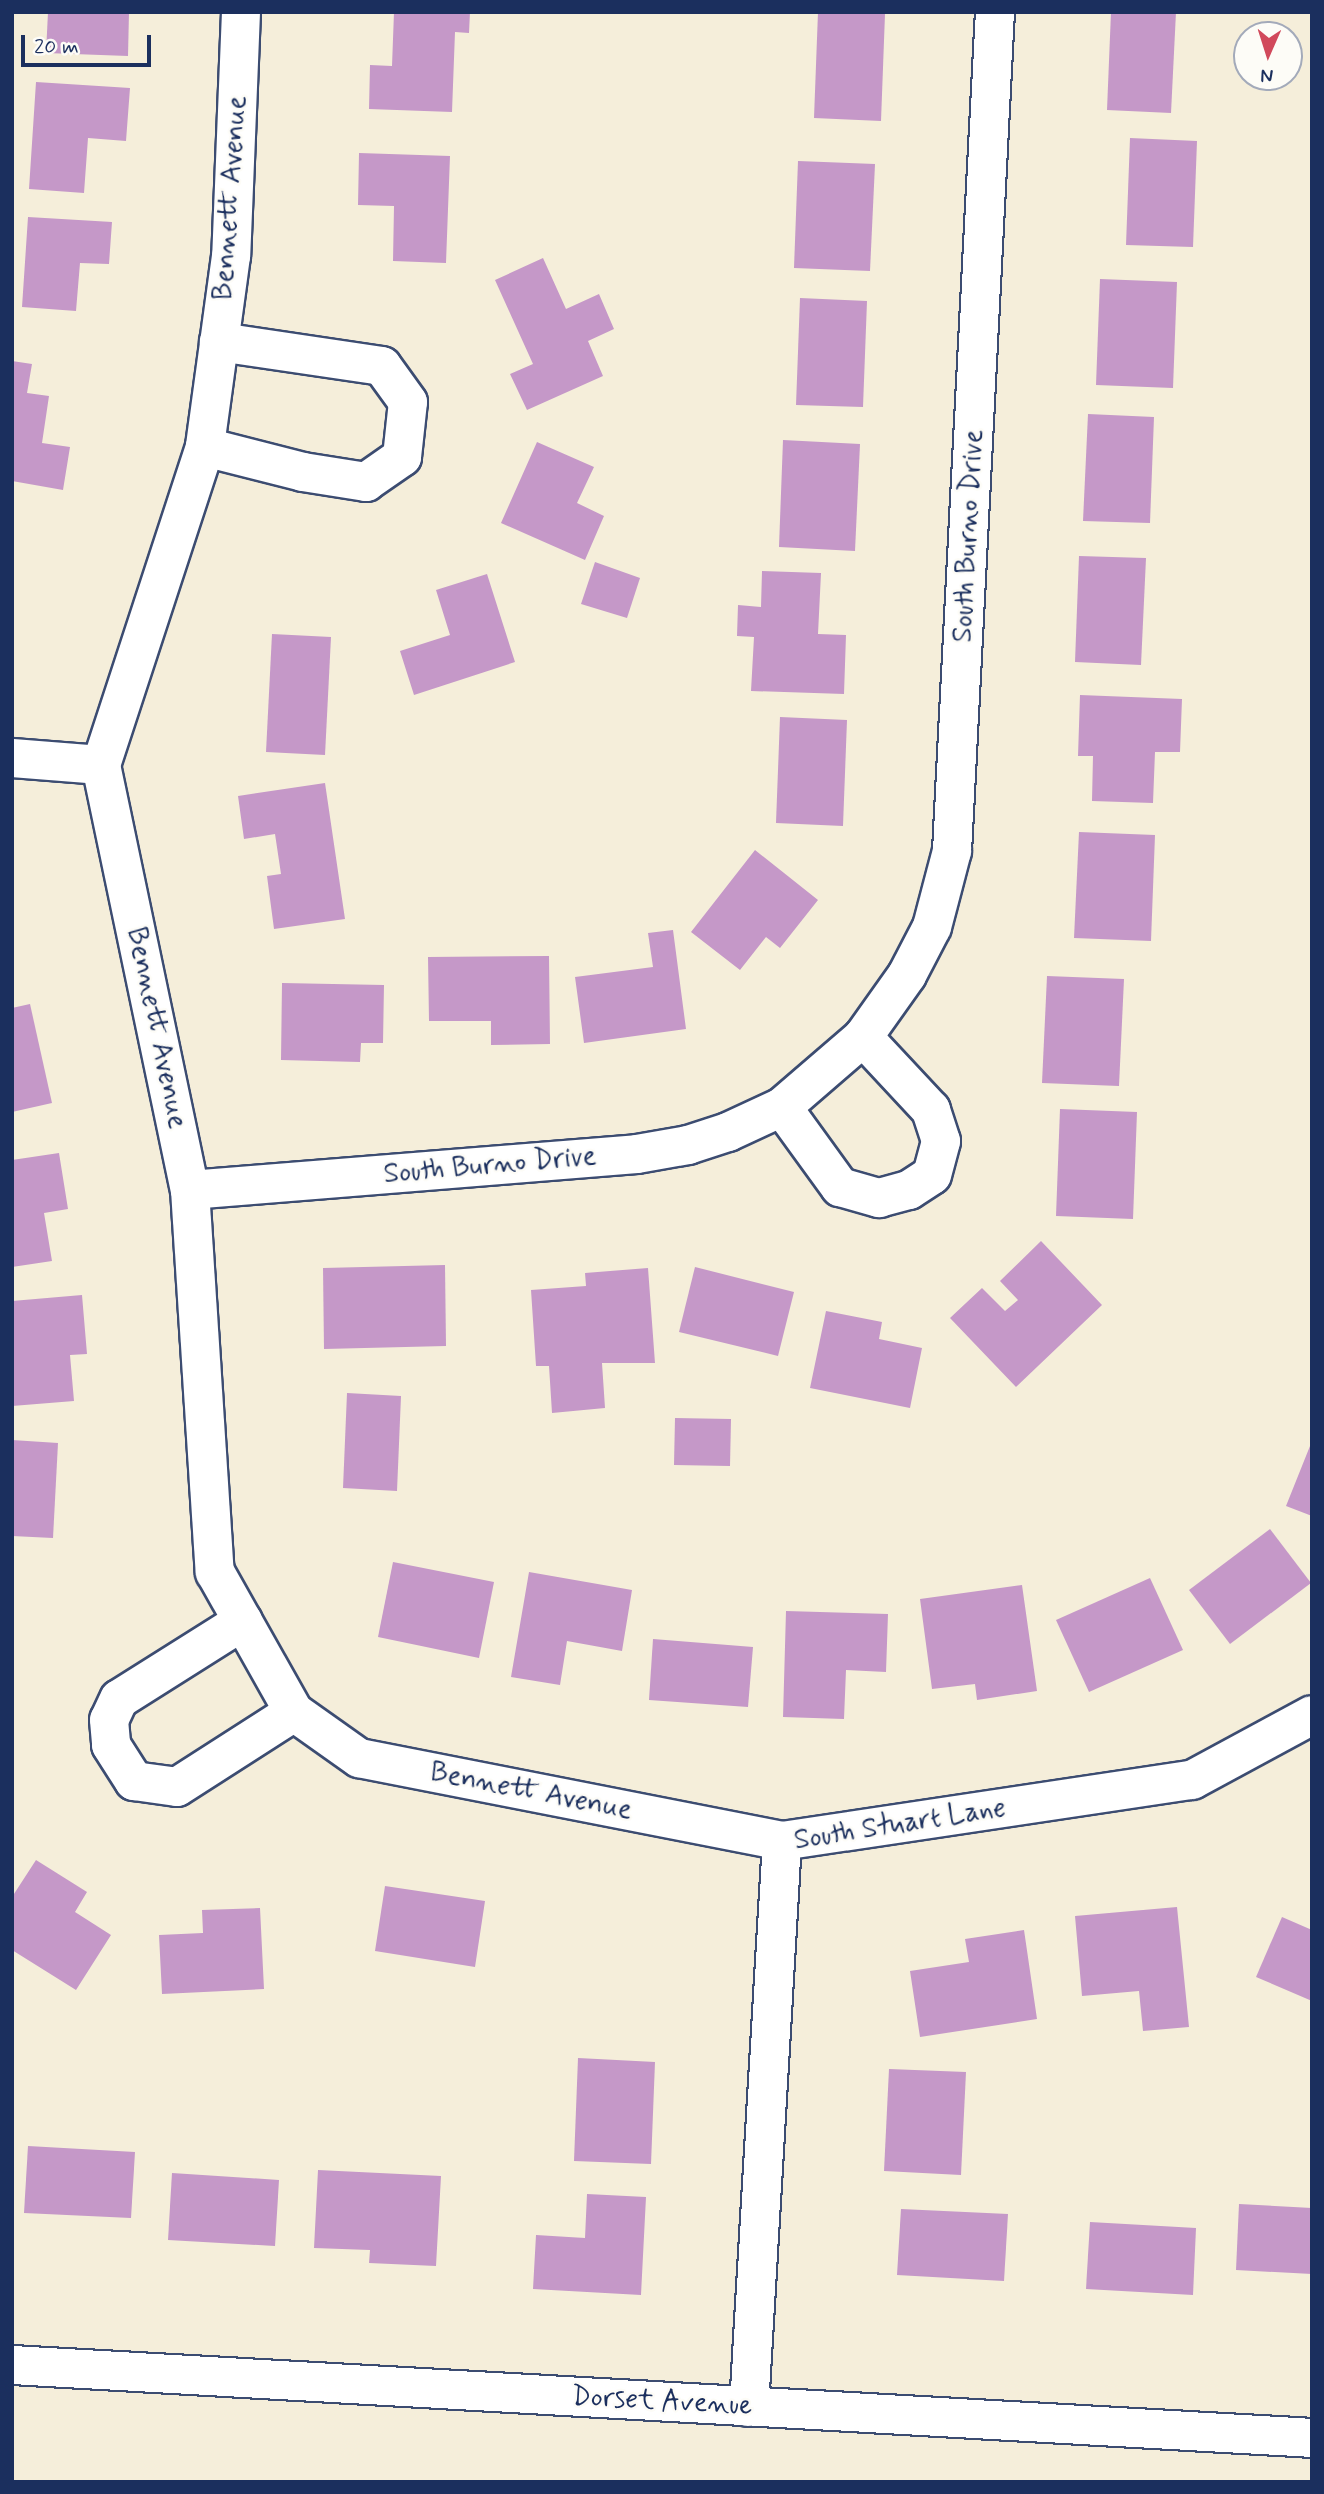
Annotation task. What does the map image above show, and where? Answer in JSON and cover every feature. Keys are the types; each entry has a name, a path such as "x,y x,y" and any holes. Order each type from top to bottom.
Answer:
{"street":[{"name":"Bennett Avenue","path":"241,12 231,256 205,447 101,765 190,1189 215,1572 294,1712 359,1758 782,1841"},
{"name":"South Burno Drive","path":"190,1189 637,1154 688,1145 728,1132 782,1107 863,1037 907,975 932,927 952,851 995,12"},
{"name":"Bennett Avenue","path":"205,447 303,472 366,482 402,457 408,402 382,366 219,342"},
{"path":"12,758 101,765"},
{"path":"782,1107 840,1187 879,1198 909,1190 932,1175 941,1141 931,1110 863,1037"},
{"path":"243,1620 119,1699 109,1720 111,1745 134,1781 177,1787 294,1712"},
{"name":"South Stuart Lane","path":"750,2407 782,1841 1192,1780 1312,1715"},
{"name":"Dorset Avenue","path":"12,2365 1312,2438"}],"building":[{"path":"48,12 129,12 128,56 46,53"},
{"path":"394,12 470,12 469,33 455,32 452,112 369,109 370,65 392,66"},
{"path":"818,12 885,14 881,121 814,118"},
{"path":"1111,12 1176,12 1171,113 1107,110"},
{"path":"36,82 130,88 126,141 88,138 84,193 29,189"},
{"path":"1130,138 1197,141 1193,247 1126,245"},
{"path":"359,153 450,156 446,263 393,261 394,206 358,205"},
{"path":"798,161 875,164 870,271 794,268"},
{"path":"28,217 112,222 109,264 80,263 76,311 22,307"},
{"path":"543,258 566,309 599,294 614,329 588,341 603,376 527,410 510,374 533,364 495,280"},
{"path":"1100,279 1177,282 1173,388 1096,385"},
{"path":"800,298 867,301 863,407 796,405"},
{"path":"12,361 32,364 27,393 49,396 42,443 70,447 63,490 12,481"},
{"path":"1088,414 1154,417 1150,523 1083,521"},
{"path":"783,440 860,444 855,551 779,547"},
{"path":"537,442 594,467 577,503 604,516 585,560 501,523"},
{"path":"1079,556 1146,558 1141,665 1075,662"},
{"path":"595,562 640,578 627,618 581,604"},
{"path":"762,571 821,573 818,634 846,635 844,694 751,691 754,637 737,636 738,605 761,607"},
{"path":"487,574 515,662 414,695 400,651 450,635 436,590"},
{"path":"272,634 331,637 325,755 266,752"},
{"path":"1080,695 1182,699 1180,752 1155,752 1153,803 1092,801 1093,756 1078,756"},
{"path":"780,717 847,720 843,826 776,823"},
{"path":"325,783 345,919 274,929 267,876 281,874 275,834 244,839 238,796"},
{"path":"1079,832 1155,835 1151,941 1074,938"},
{"path":"755,850 818,900 780,948 766,937 740,970 691,932"},
{"path":"673,930 686,1029 584,1043 575,977 653,967 648,933"},
{"path":"549,956 550,1044 491,1045 491,1021 429,1021 428,957"},
{"path":"1047,976 1124,979 1119,1086 1042,1083"},
{"path":"282,983 384,985 383,1043 361,1043 360,1062 281,1060"},
{"path":"30,1004 52,1103 12,1112 12,1008"},
{"path":"1060,1109 1137,1112 1133,1219 1056,1216"},
{"path":"59,1153 68,1209 44,1213 52,1261 12,1267 12,1160"},
{"path":"1041,1241 1102,1305 1016,1387 950,1318 982,1288 1005,1311 1018,1300 1000,1281"},
{"path":"445,1265 446,1346 324,1349 323,1268"},
{"path":"695,1267 794,1292 778,1356 679,1332"},
{"path":"648,1268 655,1363 602,1363 605,1408 552,1413 549,1366 536,1366 531,1290 586,1286 585,1273"},
{"path":"82,1295 87,1354 70,1355 74,1401 12,1406 12,1301"},
{"path":"826,1311 882,1322 879,1339 922,1348 910,1408 810,1388"},
{"path":"347,1393 401,1396 397,1491 343,1488"},
{"path":"675,1418 731,1419 730,1466 674,1465"},
{"path":"12,1440 58,1443 53,1538 12,1536"},
{"path":"1312,1441 1312,1516 1286,1506"},
{"path":"1270,1529 1311,1583 1230,1644 1189,1590"},
{"path":"393,1562 494,1582 479,1658 378,1637"},
{"path":"529,1572 632,1590 622,1651 567,1641 560,1685 511,1677"},
{"path":"1150,1578 1183,1650 1089,1692 1056,1620"},
{"path":"1022,1585 1037,1691 977,1700 975,1684 932,1689 920,1599"},
{"path":"786,1611 888,1614 886,1672 846,1670 844,1719 783,1717"},
{"path":"653,1639 753,1647 748,1707 649,1700"},
{"path":"36,1860 87,1892 75,1912 111,1935 76,1990 12,1950 12,1897"},
{"path":"385,1886 485,1901 475,1967 375,1951"},
{"path":"1177,1907 1189,2027 1143,2031 1139,1991 1082,1996 1075,1916"},
{"path":"260,1908 264,1989 162,1994 159,1935 203,1933 202,1910"},
{"path":"1282,1917 1312,1930 1312,2001 1256,1977"},
{"path":"1024,1930 1037,2019 920,2037 910,1971 969,1962 965,1939"},
{"path":"578,2058 655,2062 651,2164 574,2161"},
{"path":"889,2069 966,2072 961,2175 884,2171"},
{"path":"28,2146 135,2152 131,2218 24,2213"},
{"path":"318,2170 441,2176 436,2266 369,2263 370,2250 314,2248"},
{"path":"172,2173 279,2180 275,2246 168,2240"},
{"path":"587,2194 646,2197 641,2295 533,2289 536,2235 585,2238"},
{"path":"1239,2204 1312,2208 1312,2274 1236,2270"},
{"path":"901,2209 1008,2214 1004,2281 897,2275"},
{"path":"1090,2222 1196,2228 1193,2295 1086,2289"}]}
